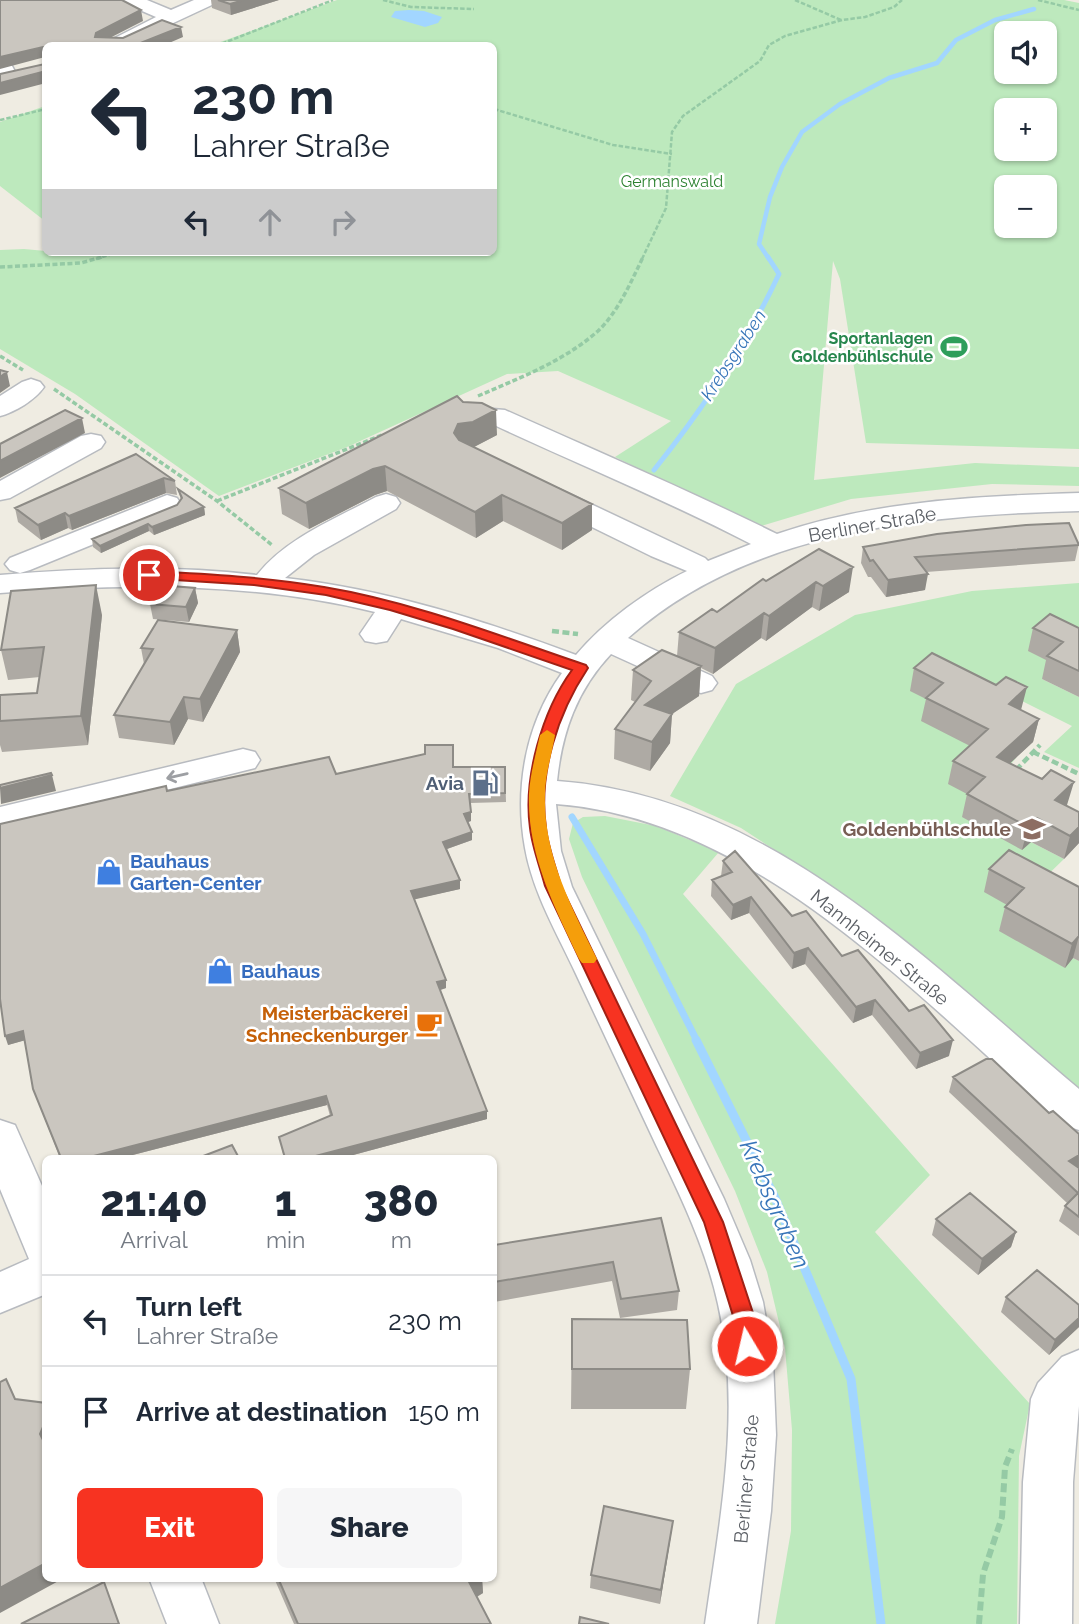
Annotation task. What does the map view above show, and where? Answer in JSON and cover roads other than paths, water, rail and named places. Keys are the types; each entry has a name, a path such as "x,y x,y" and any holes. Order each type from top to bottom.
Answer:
{"street":[{"path":"132,0 172,16"},
{"path":"117,42 208,0"},
{"path":"0,408 34,381"},
{"path":"473,409 481,416 496,416 635,479 677,495 774,544"},
{"path":"0,492 91,442"},
{"path":"536,486 695,564"},
{"name":"Berliner Straße","path":"731,1624 748,1498 754,1429 744,1319 713,1222 553,886 538,828 537,791 549,729 565,691 596,638 666,594 718,566 774,544 834,527 934,511 1025,503 1079,502"},
{"path":"266,583 274,571 289,559 386,503"},
{"path":"12,569 167,504"},
{"path":"12,569 266,583 326,591 394,607 535,651 580,668"},
{"path":"376,634 394,607"},
{"path":"596,638 701,683"},
{"path":"0,819 243,760"},
{"name":"Mannheimer Straße","path":"537,791 587,795 618,801 685,823 733,844 800,884 865,930 1079,1113"},
{"path":"0,1137 42,1238"},
{"path":"0,1293 42,1275"},
{"path":"1046,1624 1055,1399 1079,1372"},
{"path":"176,1582 192,1624"}],"water":[{"path":"395,11 424,11 442,17 438,23 425,27 391,17"}],"waterway":[{"name":"Krebsgraben","path":"769,259 759,244 770,197 782,167 802,132 840,104 889,78 937,63 956,40 995,20 1034,9"},
{"name":"Krebsgraben","path":"654,470 706,400 738,351 766,300 779,274 768,257"},
{"name":"Krebsgraben","path":"572,817 643,934 697,1041"},
{"name":"Krebsgraben","path":"696,1040 775,1198 851,1379 881,1624"}],"place":[{"name":"Sportanlagen Goldenbühlschule","path":"954,347"},
{"name":"Avia","path":"485,783"},
{"name":"Goldenbühlschule","path":"1032,829"},
{"name":"Bauhaus Garten-Center","path":"109,872"},
{"name":"Bauhaus","path":"220,971"},
{"name":"Meisterbäckerei Schneckenburger","path":"429,1024"}],"park label":[{"name":"Germanswald","path":"672,181"}]}
